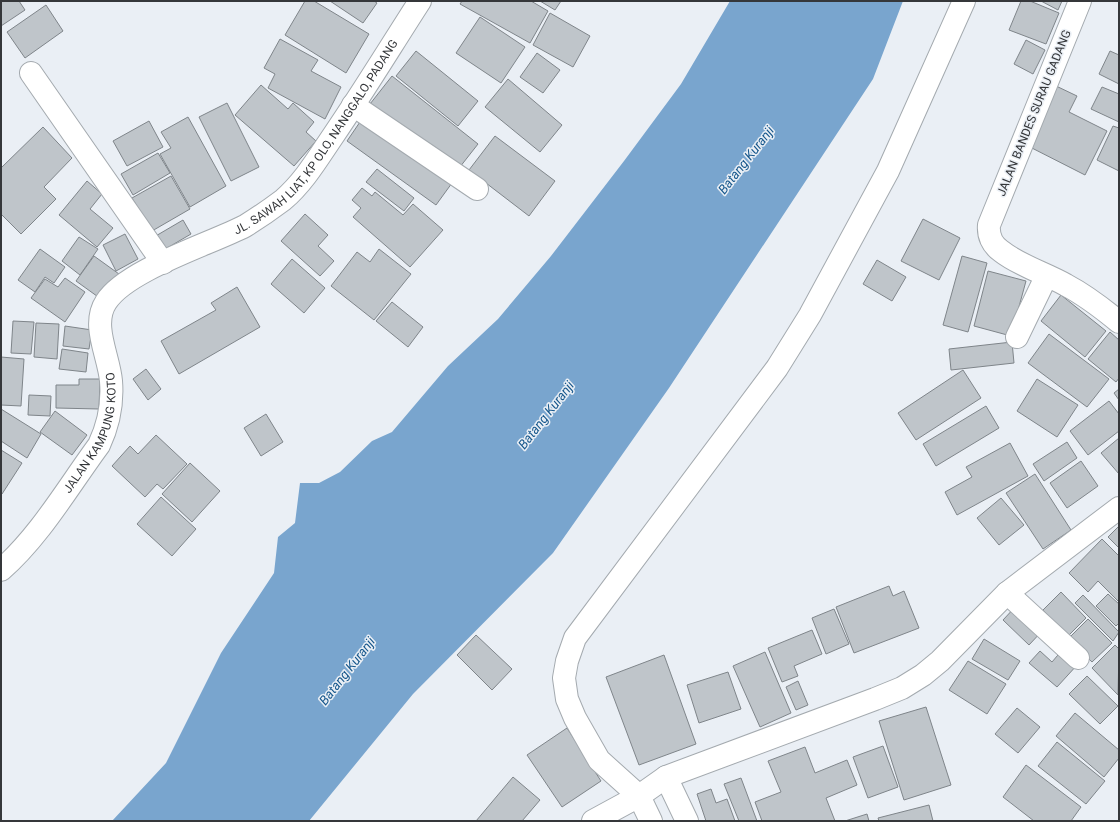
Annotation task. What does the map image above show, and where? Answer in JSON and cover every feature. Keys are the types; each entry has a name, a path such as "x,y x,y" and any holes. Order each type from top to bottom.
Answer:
{"street":[{"name":"JL. SAWAH LIAT, KP OLO, NANGGALO, PADANG","path":"192,250 246,225 284,198 302,182 420,1"},
{"path":"651,821 639,796 599,760 570,705 564,678 567,661 575,638 777,368 810,315 852,242 888,172 964,1"},
{"name":"JALAN BANDES SURAU GADANG","path":"1046,277 1000,251 992,241 988,232 989,225 1080,1"},
{"path":"31,73 163,263"},
{"path":"353,105 477,189"},
{"name":"JALAN KAMPUNG KOTO","path":"6,559 34,534 99,445 106,431 112,401 111,379 99,323 101,311 107,300 124,284 163,263 192,250"},
{"path":"1017,337 1046,277 1065,284 1091,300 1119,322"},
{"path":"593,821 639,796 666,777 902,688 923,675 940,661 1007,593 1119,508"},
{"path":"1007,593 1078,658"},
{"path":"666,777 687,821"}],"water":[{"name":"Batang Kuranji","path":"730,1 903,1 873,79 669,388 553,553 413,694 309,821 112,821 166,763 221,653 274,573 278,537 295,523 300,483 319,483 340,472 372,441 392,432 448,366 498,319 551,256 681,84"}],"building":[{"path":"1,1 19,1 25,10 1,26"},
{"path":"305,1 314,1 369,34 346,73 285,35"},
{"path":"330,1 374,1 377,3 363,23"},
{"path":"462,1 531,1 548,11 530,43 460,4"},
{"path":"540,1 561,1 555,10"},
{"path":"1021,1 1030,1 1059,13 1046,44 1009,30"},
{"path":"1041,1 1062,1 1058,10"},
{"path":"46,5 63,31 25,58 7,32"},
{"path":"550,13 590,36 573,67 533,45"},
{"path":"480,17 525,47 501,83 456,53"},
{"path":"280,39 318,60 311,71 341,87 325,119 268,88 275,74 264,68"},
{"path":"1026,40 1045,50 1033,74 1014,64"},
{"path":"416,51 478,101 458,126 396,76"},
{"path":"1110,51 1119,55 1119,84 1099,74"},
{"path":"537,53 560,70 543,93 520,77"},
{"path":"392,76 478,144 456,172 370,104"},
{"path":"508,79 562,125 540,152 485,107"},
{"path":"261,85 288,109 293,103 314,122 306,132 316,141 294,166 235,115"},
{"path":"1054,85 1077,96 1069,112 1107,131 1085,175 1024,144"},
{"path":"1102,87 1119,94 1119,122 1091,109"},
{"path":"227,103 259,167 231,181 199,117"},
{"path":"188,117 226,186 190,207 160,154 171,148 161,132"},
{"path":"362,119 452,183 436,205 347,141"},
{"path":"149,121 163,147 127,166 113,141"},
{"path":"1113,126 1119,128 1119,171 1097,160"},
{"path":"43,127 72,158 44,187 56,199 21,234 1,214 1,168"},
{"path":"495,136 555,181 529,216 469,170"},
{"path":"158,153 170,173 133,195 121,174"},
{"path":"377,169 414,198 404,211 366,182"},
{"path":"171,176 190,209 152,231 132,198"},
{"path":"87,181 102,194 90,209 113,228 97,247 59,215"},
{"path":"362,188 372,196 375,192 403,215 413,204 443,230 410,267 353,217 361,208 352,200"},
{"path":"305,214 328,235 318,246 334,261 320,276 281,241"},
{"path":"923,219 960,238 939,280 901,261"},
{"path":"183,220 191,234 162,251 154,237"},
{"path":"125,234 138,259 116,271 103,245"},
{"path":"79,237 98,249 80,275 62,261"},
{"path":"40,249 65,267 54,283 45,277 35,292 18,280"},
{"path":"379,249 411,274 374,320 331,286 357,252 370,262"},
{"path":"94,256 119,274 101,299 76,281"},
{"path":"962,256 987,263 968,332 943,325"},
{"path":"292,259 325,288 304,313 271,284"},
{"path":"877,260 906,277 892,301 863,284"},
{"path":"988,271 1026,281 1011,336 974,326"},
{"path":"65,278 85,292 65,322 31,298 45,279 58,287"},
{"path":"237,287 260,327 179,374 161,341 216,310 211,303"},
{"path":"1061,295 1106,331 1085,357 1041,321"},
{"path":"392,302 423,327 408,347 376,321"},
{"path":"13,321 34,322 31,354 11,353"},
{"path":"36,323 59,324 57,359 34,357"},
{"path":"65,326 92,330 89,349 63,346"},
{"path":"1110,332 1119,340 1119,378 1116,382 1088,359"},
{"path":"1049,334 1109,379 1087,407 1028,363"},
{"path":"1012,342 1014,363 951,370 949,349"},
{"path":"62,349 88,353 86,372 59,369"},
{"path":"1,357 24,359 21,406 1,405"},
{"path":"146,369 161,389 148,400 133,379"},
{"path":"963,370 981,398 916,440 898,413"},
{"path":"79,379 100,379 99,409 56,408 56,385 79,385"},
{"path":"1037,379 1078,405 1057,437 1017,411"},
{"path":"1119,389 1119,400 1114,393"},
{"path":"29,395 51,396 50,416 28,415"},
{"path":"1109,401 1119,414 1119,431 1088,455 1070,431"},
{"path":"986,406 999,428 936,466 923,444"},
{"path":"1,409 41,434 27,458 1,441"},
{"path":"55,411 87,435 72,455 40,432"},
{"path":"266,414 283,442 261,456 244,428"},
{"path":"156,435 187,464 163,489 157,484 145,497 112,466 130,446 138,454"},
{"path":"1119,438 1119,474 1101,453"},
{"path":"1067,442 1077,458 1044,481 1033,464"},
{"path":"1010,443 1028,476 957,515 945,492 972,477 966,467"},
{"path":"1,450 22,463 2,494 1,494"},
{"path":"1081,461 1098,486 1067,508 1050,483"},
{"path":"190,463 220,491 192,522 162,494"},
{"path":"1035,474 1071,530 1043,549 1006,493"},
{"path":"161,497 196,529 172,556 137,524"},
{"path":"1001,498 1024,525 999,545 977,518"},
{"path":"1119,526 1119,548 1108,537"},
{"path":"1102,539 1119,556 1119,602 1098,581 1088,592 1069,573"},
{"path":"889,586 893,596 904,591 919,628 854,653 836,607"},
{"path":"1061,592 1086,618 1068,636 1043,610"},
{"path":"1108,594 1119,604 1119,623 1116,626 1096,606"},
{"path":"1083,595 1119,632 1113,641 1075,603"},
{"path":"1017,605 1043,630 1029,645 1003,620"},
{"path":"834,609 849,644 826,654 812,618"},
{"path":"1088,619 1112,643 1092,662 1068,639"},
{"path":"812,630 822,654 794,666 798,676 782,682 768,648"},
{"path":"476,635 512,669 492,690 457,655"},
{"path":"984,639 1020,661 1008,680 972,659"},
{"path":"1115,645 1119,649 1118,695 1092,668"},
{"path":"1063,649 1078,664 1057,687 1029,663 1040,651 1052,662"},
{"path":"765,652 791,713 760,727 733,666"},
{"path":"664,655 696,744 639,765 606,677"},
{"path":"968,661 1006,684 987,714 949,690"},
{"path":"728,672 741,709 699,723 687,685"},
{"path":"1087,676 1118,706 1100,724 1069,694"},
{"path":"798,681 808,705 796,710 786,687"},
{"path":"926,707 951,785 904,800 879,721"},
{"path":"1017,708 1040,727 1018,753 995,734"},
{"path":"1075,713 1119,750 1119,758 1104,777 1056,736"},
{"path":"567,728 601,781 562,807 527,755"},
{"path":"1057,742 1105,781 1086,804 1038,766"},
{"path":"883,746 898,787 868,798 853,757"},
{"path":"805,747 815,773 847,760 857,785 826,798 835,821 762,821 755,802 781,792 768,761"},
{"path":"1026,765 1081,807 1071,821 1034,821 1003,797"},
{"path":"513,777 540,800 522,821 476,821"},
{"path":"741,778 757,821 739,821 724,784"},
{"path":"711,789 716,803 727,799 735,821 706,821 697,794"},
{"path":"929,805 933,821 879,821 878,818"},
{"path":"867,814 869,821 845,821"}]}
